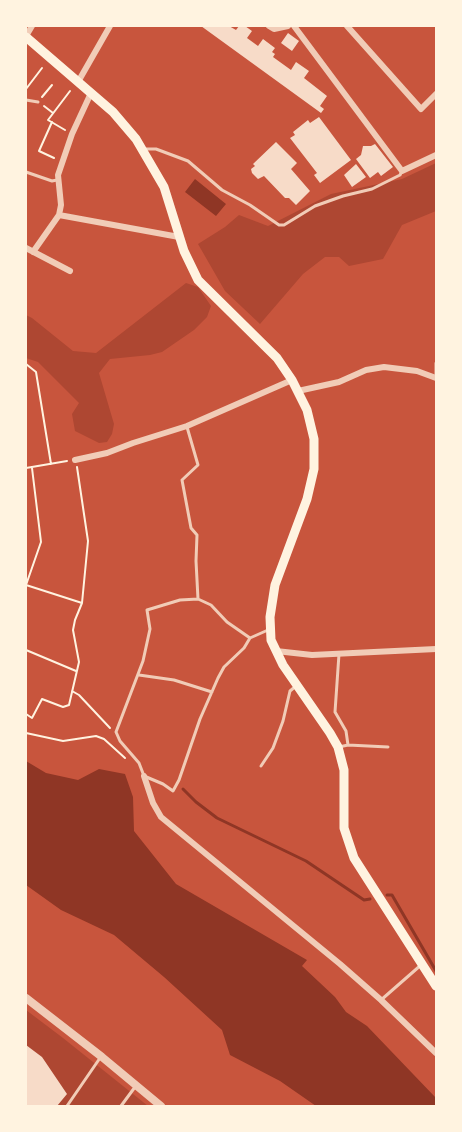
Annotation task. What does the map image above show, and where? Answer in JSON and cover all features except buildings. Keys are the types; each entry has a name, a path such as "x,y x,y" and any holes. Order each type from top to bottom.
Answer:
{"main road":[{"path":"26,37 121,119 144,148 164,187 179,237 198,280 277,358 298,391 311,424 315,455 314,469 308,499 275,585 270,629 276,651 338,747 344,770 342,816 349,849 436,986"}],"street":[{"path":"26,37 32,26"},
{"path":"78,82 110,26"},
{"path":"269,26 274,29 288,26"},
{"path":"294,26 402,171 436,155"},
{"path":"347,26 420,109 436,94"},
{"path":"33,252 59,215 61,205 58,175 72,134 91,93"},
{"path":"59,215 179,237"},
{"path":"26,248 70,271"},
{"path":"298,391 339,382 366,370 384,367 417,371 436,377"},
{"path":"75,460 107,453 187,426 292,380"},
{"path":"276,651 312,655 436,649"},
{"path":"144,776 153,803 161,817 381,1000 436,1053"},
{"path":"26,998 102,1057 161,1107"}],"lane":[{"path":"26,100 38,102"},
{"path":"144,148 156,149 188,161 222,190 250,205 279,225 284,225 315,206 372,189 400,175 402,171"},
{"path":"26,172 52,181 59,180"},
{"path":"436,363 436,377"},
{"path":"187,426 198,465 182,480 191,528 197,535 198,599"},
{"path":"250,638 226,622 211,605 198,599 180,600 147,610 150,629 139,675 116,732 120,741 136,760 144,776 164,784 173,791 200,719 224,667 244,648 250,638 270,629"},
{"path":"339,654 335,712 343,725 348,745"},
{"path":"139,675 174,680 212,692"},
{"path":"261,766 273,748 280,730 290,691 297,686"},
{"path":"338,747 348,745 388,747"},
{"path":"381,1000 422,964"},
{"path":"67,1107 102,1057"},
{"path":"121,1107 136,1085"}],"path":[{"path":"26,89 42,68"},
{"path":"52,85 38,102 53,113"},
{"path":"66,130 48,120 70,91"},
{"path":"52,122 39,151 58,159"},
{"path":"26,364 36,372 51,464"},
{"path":"26,468 75,460 88,541 82,603 73,630 79,656 69,705 63,707 42,699 32,718 26,714"},
{"path":"32,468 41,542 26,585 82,603"},
{"path":"26,650 76,671"},
{"path":"72,691 79,695 105,724 116,732"},
{"path":"26,732 63,741 96,736 110,744 123,757 136,760"}],"shaded area":[{"path":"436,163 436,211 402,225 383,259 349,266 339,257 325,257 303,274 260,324 225,291 198,244 239,215 268,226 331,194 402,179"},
{"path":"195,179 226,204 216,216 185,192"},
{"path":"186,283 198,287 211,306 207,317 194,330 162,352 110,359 99,373 114,424 112,434 107,442 99,443 75,431 72,414 79,403 38,362 26,358 26,315 73,351 96,353"},
{"path":"26,761 46,773 78,780 99,769 125,774 133,797 134,831 176,884 307,960 302,966 335,997 346,1012 367,1026 436,1098 436,1106 316,1106 280,1081 230,1055 222,1030 114,935 61,910 26,885"},
{"path":"26,1010 63,1038 148,1106 26,1106"}],"waterway":[{"path":"183,789 217,818 306,861 364,900 370,899"},
{"path":"387,895 392,895 436,971"}]}
